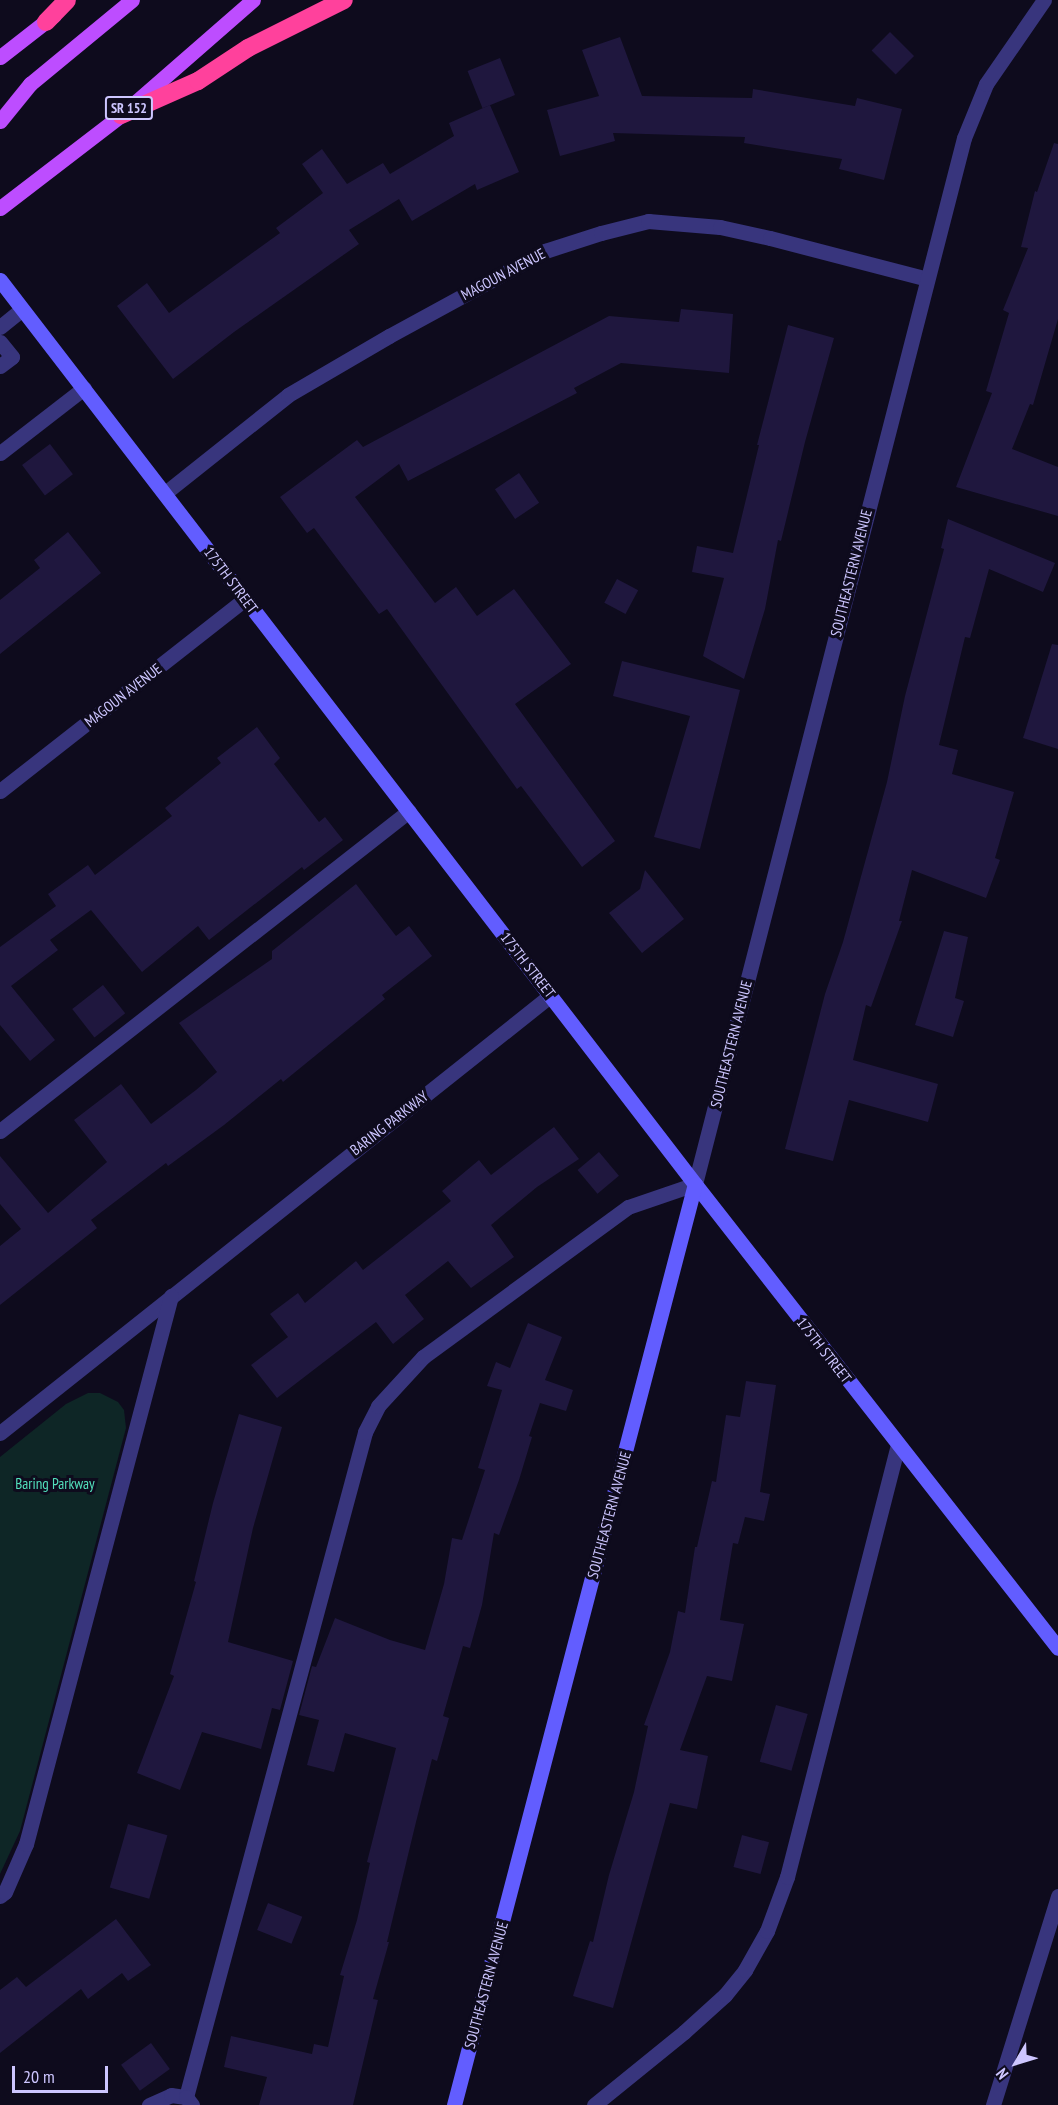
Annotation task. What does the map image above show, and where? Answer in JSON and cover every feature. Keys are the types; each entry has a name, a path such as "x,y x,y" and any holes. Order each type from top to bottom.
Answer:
{"highway":[{"path":"46,22 66,0"},
{"path":"121,115 198,81 248,48 344,0"}],"main road":[{"path":"0,57 73,0"},
{"path":"0,121 30,84 132,0"},
{"name":"SR 152","path":"0,207 121,115 253,0"}],"street":[{"name":"SOUTHEASTERN AVENUE","path":"454,2105 695,1185 964,138 986,84 1044,0"},
{"name":"MAGOUN AVENUE","path":"165,493 288,395 389,336 545,251 601,233 648,221 720,227 927,279"},
{"name":"175TH STREET","path":"0,280 695,1185 1058,1648"},
{"path":"0,327 22,309"},
{"path":"0,342 12,357 0,366"},
{"path":"0,453 84,388"},
{"name":"MAGOUN AVENUE","path":"0,791 245,599"},
{"path":"0,1131 409,811"},
{"name":"BARING PARKWAY","path":"0,1433 551,995"},
{"path":"149,2105 171,2095 189,2101 365,1432 378,1406 423,1357 628,1207 695,1185"},
{"path":"0,1896 5,1892 26,1844 171,1296"},
{"path":"594,2105 684,2032 725,1995 745,1970 767,1930 787,1877 898,1446"},
{"path":"993,2105 1058,1896"}],"green space":[{"name":"Baring Parkway","path":"88,1393 100,1393 118,1402 124,1410 126,1428 20,1831 0,1874 0,1457 66,1404"}],"building":[{"path":"890,32 914,56 896,74 872,50"},
{"path":"620,37 642,96 752,98 753,89 855,106 857,98 902,109 884,180 839,169 842,159 744,143 745,137 613,133 615,141 560,156 547,110 599,96 582,50"},
{"path":"500,58 515,95 483,108 468,71"},
{"path":"490,105 519,172 477,190 475,184 412,221 399,199 349,230 359,244 234,332 173,379 117,306 147,283 169,313 280,233 276,228 323,193 302,164 322,149 347,184 383,163 390,174 454,136 449,123"},
{"path":"1054,143 1058,144 1058,319 1033,405 1030,404 1012,449 1058,467 1058,516 956,487 992,393 986,391 1009,313 1003,310 1028,248 1021,247 1035,191 1037,192"},
{"path":"681,309 733,314 729,373 621,363 574,388 577,393 408,481 399,464 355,497 435,603 456,587 477,616 514,589 571,664 515,704 615,841 582,867 521,786 517,789 387,609 379,614 314,528 307,533 280,497 357,440 363,447 609,316 679,322"},
{"path":"788,325 834,338 781,541 778,540 765,609 744,679 703,656 724,578 692,572 697,546 733,553 759,445 757,445"},
{"path":"50,444 73,474 45,495 22,465"},
{"path":"519,473 539,503 515,519 495,489"},
{"path":"948,519 1055,563 1043,592 989,569 970,638 965,637 939,745 958,750 952,774 1014,792 995,858 1000,860 986,898 912,870 899,921 902,921 871,1007 866,1005 853,1060 938,1084 928,1122 849,1100 833,1161 785,1149 825,994 843,942 887,782 905,696 944,549 941,548"},
{"path":"68,532 101,573 0,654 0,600 40,568 34,560"},
{"path":"617,579 638,590 626,614 604,603"},
{"path":"1052,644 1058,645 1058,749 1023,738"},
{"path":"622,661 740,690 700,849 654,837 690,716 613,696"},
{"path":"257,727 280,758 274,764 319,822 325,817 343,840 304,870 302,867 209,940 198,926 142,972 91,910 50,940 58,950 11,986 55,1040 30,1061 0,1025 0,947 56,906 48,894 88,865 95,875 172,816 165,808 221,763 217,758"},
{"path":"645,870 684,919 642,953 609,913 640,889"},
{"path":"356,884 396,936 409,926 432,956 382,995 385,999 283,1082 281,1079 224,1125 168,1166 166,1163 91,1220 97,1228 0,1305 0,1246 21,1229 0,1204 0,1156 48,1213 107,1162 74,1120 121,1084 151,1124 196,1090 217,1072 179,1023 272,959 272,951"},
{"path":"944,931 968,937 955,998 964,1001 953,1037 915,1025"},
{"path":"103,985 125,1013 94,1037 72,1009"},
{"path":"554,1127 579,1159 537,1187 491,1225 514,1257 471,1288 448,1261 405,1295 424,1319 393,1344 376,1322 277,1398 251,1365 288,1337 270,1314 298,1293 305,1303 356,1261 363,1270 451,1201 442,1191 479,1160 491,1175"},
{"path":"599,1152 619,1176 597,1194 578,1170"},
{"path":"528,1323 562,1337 545,1380 573,1390 566,1411 540,1403 529,1436 532,1437 519,1480 499,1535 494,1533 482,1605 470,1648 463,1646 443,1716 449,1718 437,1761 432,1759 416,1822 387,1942 389,1942 373,1999 378,2000 353,2105 259,2105 267,2077 224,2067 231,2036 312,2054 314,2044 328,2047 344,1976 340,1975 357,1920 370,1863 367,1862 396,1748 345,1733 334,1772 307,1765 319,1720 299,1715 312,1666 316,1667 335,1618 390,1640 425,1650 444,1584 452,1538 462,1540 485,1470 478,1468 502,1390 487,1386 496,1362 510,1368"},
{"path":"746,1381 776,1385 760,1492 770,1494 764,1521 745,1517 738,1544 733,1543 720,1620 744,1624 732,1681 707,1676 680,1750 708,1756 697,1809 670,1803 613,2008 573,1996 590,1941 593,1942 609,1875 634,1792 648,1726 644,1725 670,1652 678,1611 685,1613 695,1547 697,1547 712,1481 716,1482 726,1415 740,1417"},
{"path":"239,1414 282,1427 253,1528 228,1642 293,1661 280,1710 272,1708 261,1749 202,1732 180,1790 137,1773 174,1676 170,1674 196,1582 194,1581 213,1503"},
{"path":"776,1705 808,1714 791,1771 760,1762"},
{"path":"128,1824 167,1835 149,1899 110,1887"},
{"path":"742,1835 769,1842 761,1874 733,1867"},
{"path":"268,1903 302,1917 291,1944 257,1930"},
{"path":"116,1919 151,1965 128,1981 122,1973 88,1999 81,1989 0,2053 0,1990 17,1977 26,1987"},
{"path":"151,2043 170,2069 140,2091 121,2065"}]}
